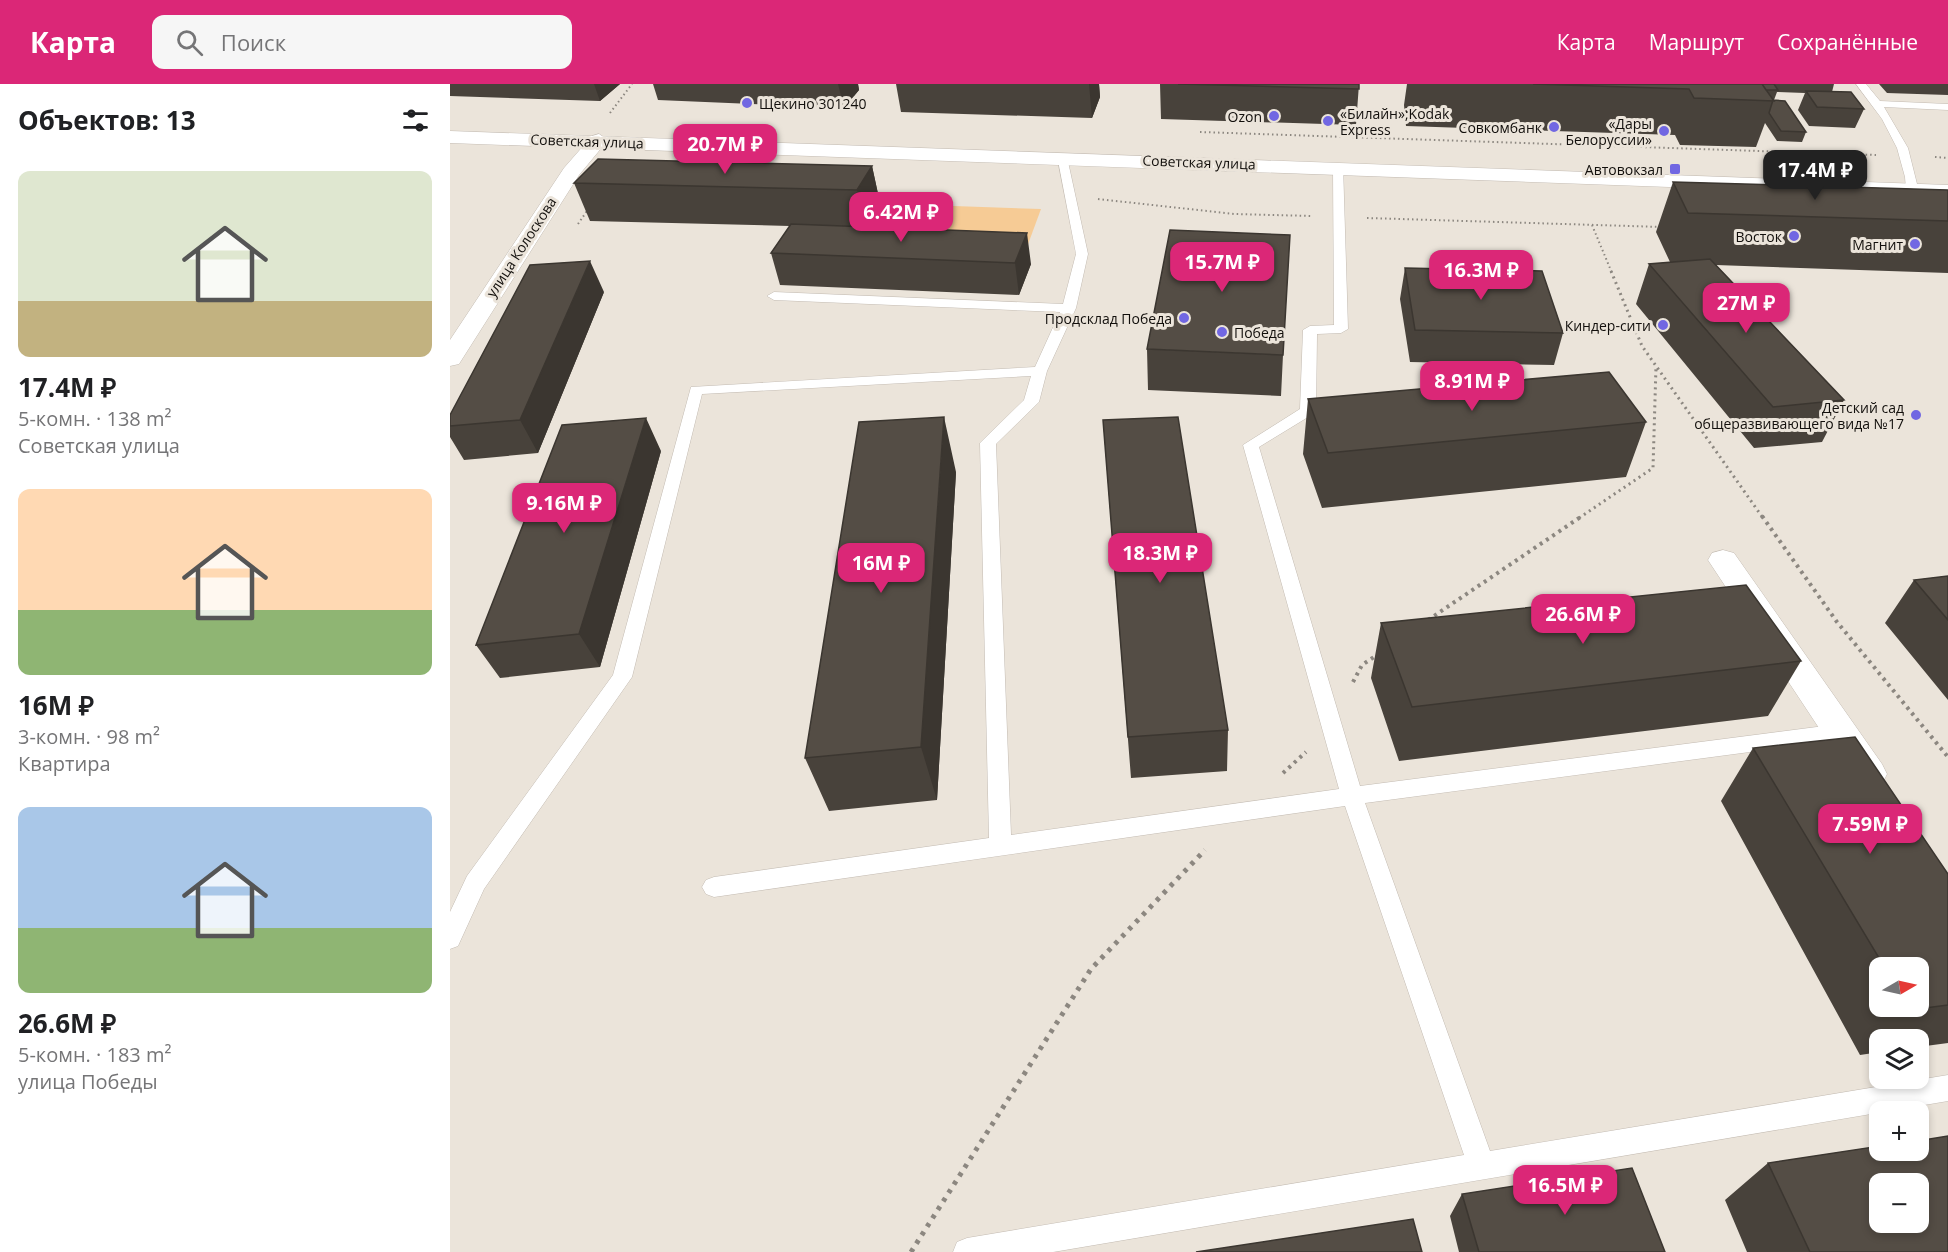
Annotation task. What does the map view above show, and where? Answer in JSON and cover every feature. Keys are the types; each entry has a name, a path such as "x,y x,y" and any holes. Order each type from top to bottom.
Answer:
{"main road":[{"name":"Советская улица","path":"450,137 1061,156 1948,191"},
{"name":"улица Колоскова","path":"450,359 456,340 571,172 599,140"},
{"path":"1723,560 1887,800"}],"lane":[{"path":"1861,84 1880,104 1912,176 1912,189 1948,230"},
{"path":"1880,104 1948,107"},
{"path":"1000,846 988,443 1031,402 1040,371 1069,308 1082,254 1061,156"},
{"path":"1339,167 1341,329 1310,330 1308,411 1251,445 1352,796 1482,1166"},
{"path":"774,296 1069,308"},
{"path":"450,938 474,883 622,676 696,390 1040,371"},
{"path":"714,887 1352,796 1839,732"},
{"path":"968,1252 1948,1088"}],"path":[{"path":"610,113 632,84"},
{"path":"573,232 593,203"},
{"path":"1592,225 1642,346 1837,622 1948,757"},
{"path":"1636,226 1672,227"}],"shaded area":[{"path":"925,205 1041,209 1027,247 905,243"}],"building":[{"path":"1178,84 1359,84 1359,89"},
{"path":"1533,84 1762,84 1774,101 1694,98 1689,89"},
{"path":"1762,84 1774,84 1778,90 1766,90"},
{"path":"1806,91 1851,92 1864,109 1817,107"},
{"path":"1773,100 1785,101 1806,132 1781,131 1769,113"},
{"path":"598,159 872,166 857,190 574,183"},
{"path":"1673,182 1948,190 1948,221 1688,213"},
{"path":"791,224 1027,233 1015,263 771,253"},
{"name":"Победа","path":"1170,230 1290,235 1283,355 1147,349"},
{"path":"1710,259 1844,400 1773,407 1649,264"},
{"path":"590,261 520,420 450,426 450,415 530,265"},
{"path":"1405,268 1542,271 1563,333 1415,330"},
{"path":"1609,372 1646,422 1328,453 1308,399"},
{"path":"944,417 921,747 805,758 859,422"},
{"path":"1178,417 1228,730 1128,737 1103,420"},
{"path":"646,418 579,634 476,645 562,425"},
{"path":"1948,576 1948,620 1914,580"},
{"path":"1746,585 1801,661 1412,707 1381,623"},
{"path":"1855,737 1948,874 1948,1005 1929,1008 1929,957 1878,957 1753,748"},
{"path":"1948,1136 1948,1252 1810,1252 1768,1163 1869,1148 1869,1161 1929,1161 1929,1139"},
{"path":"1632,1168 1665,1252 1479,1252 1462,1194"},
{"path":"1413,1219 1422,1252 1196,1252"}],"place":[{"name":"Щекино 301240","path":"747,103"},
{"name":"Ozon","path":"1274,116"},
{"name":"«Билайн»;Kodak Express","path":"1328,121"},
{"name":"Совкомбанк","path":"1554,127"},
{"name":"«Дары Белоруссии»","path":"1664,131"},
{"name":"Автовокзал","path":"1675,169"},
{"name":"Восток","path":"1794,236"},
{"name":"Магнит","path":"1915,244"},
{"name":"Продсклад Победа","path":"1184,318"},
{"name":"Киндер-сити","path":"1663,325"},
{"name":"Победа","path":"1222,332"},
{"name":"Детский сад общеразвивающего вида №17","path":"1916,415"}]}
